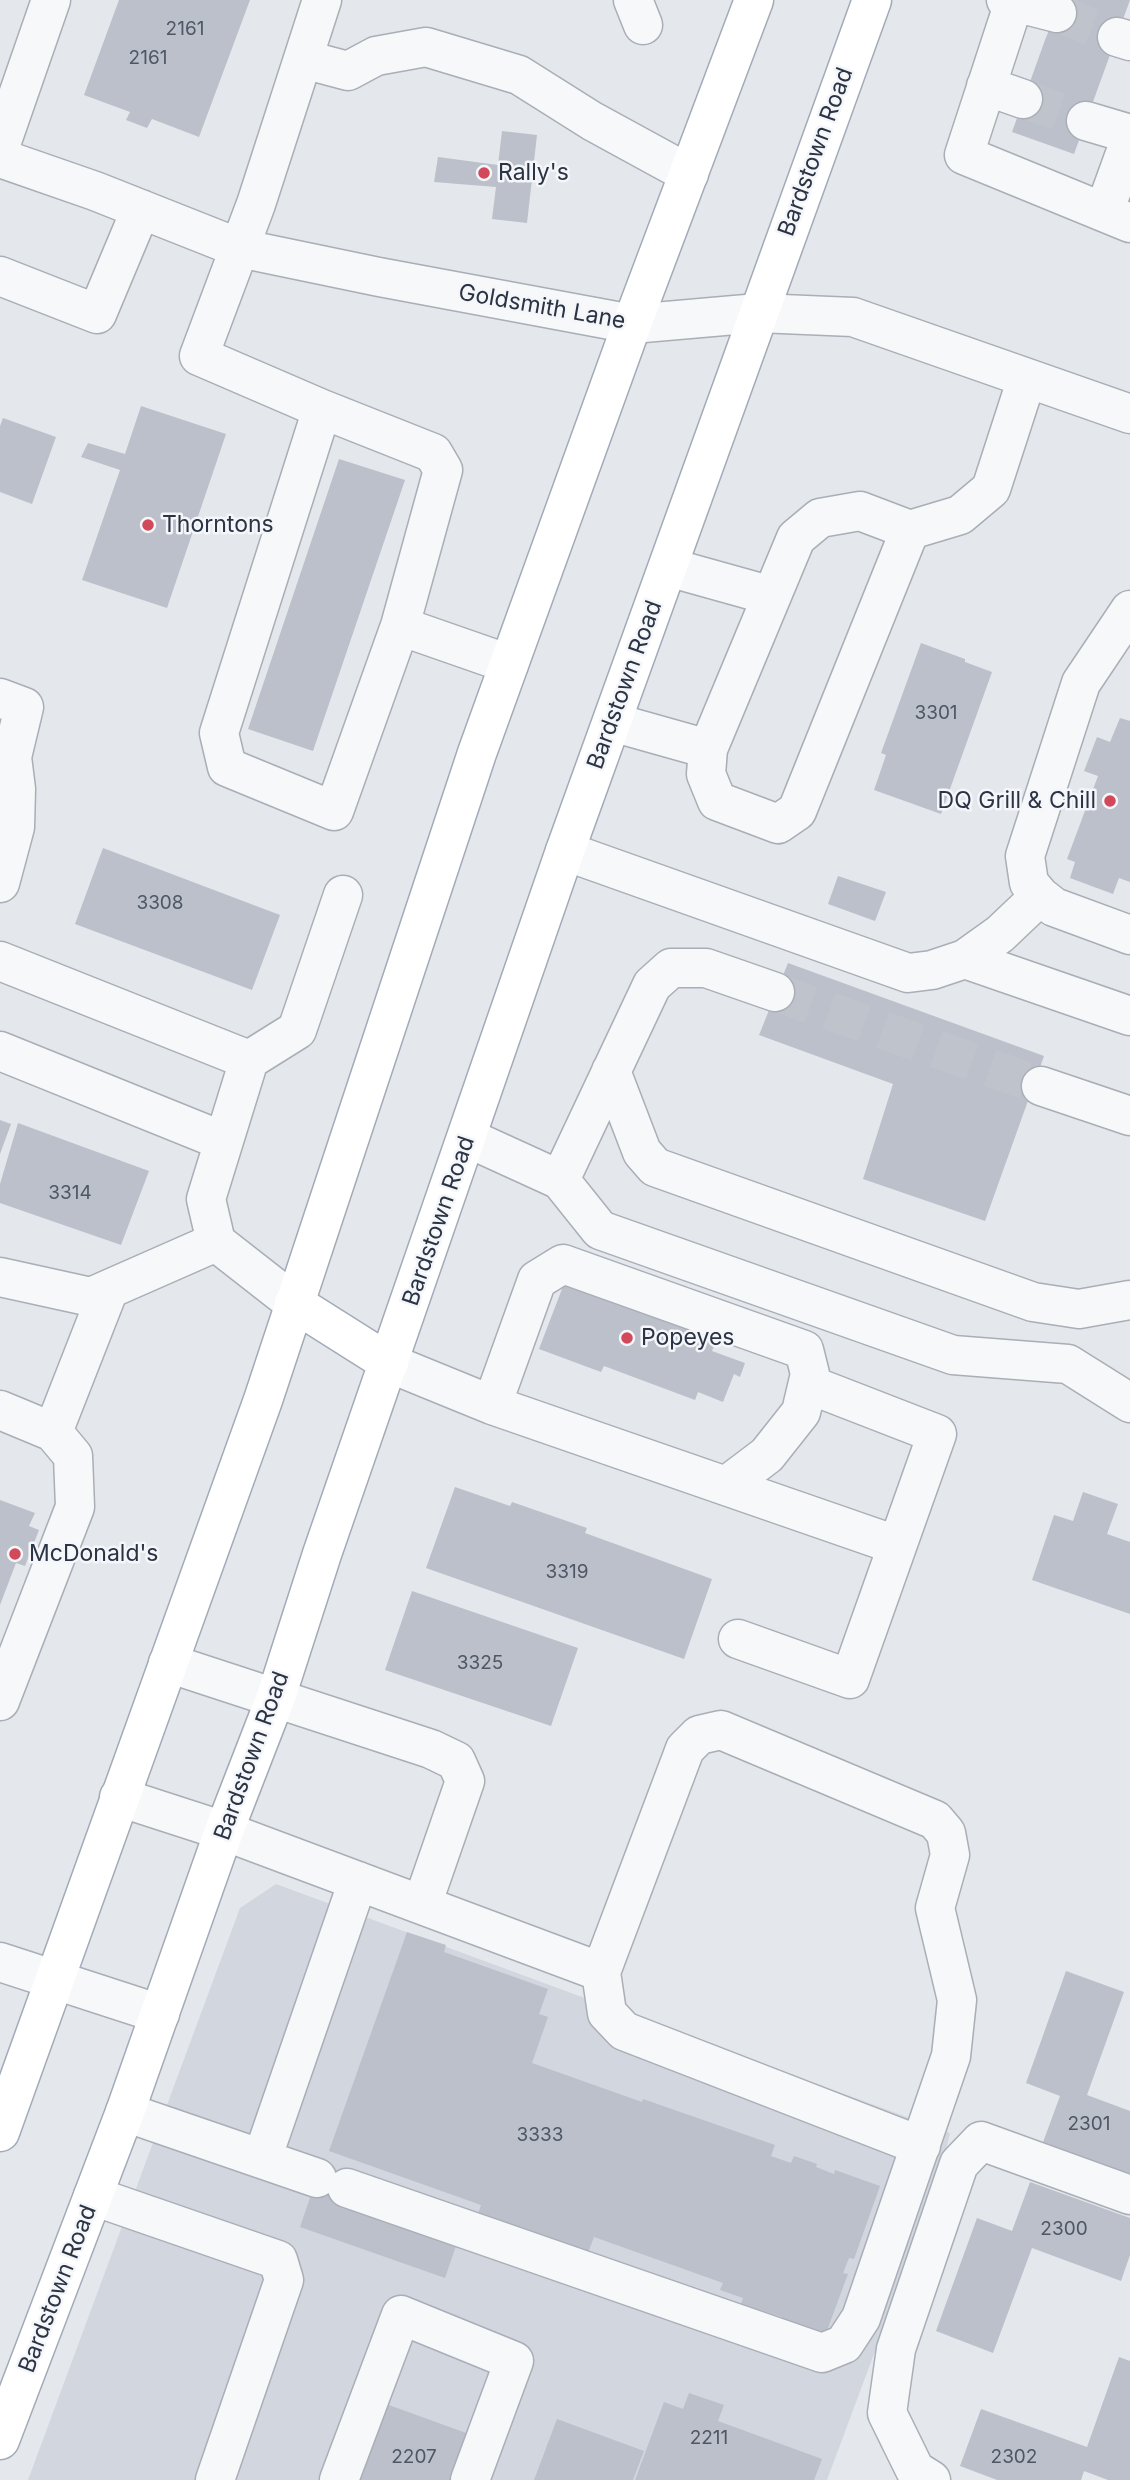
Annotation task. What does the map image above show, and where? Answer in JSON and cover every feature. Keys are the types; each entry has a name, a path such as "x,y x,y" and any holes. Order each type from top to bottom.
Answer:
{"main road":[{"path":"0,2132 7,2092 54,1980 263,1400 477,753 632,324 754,0"},
{"name":"Bardstown Road","path":"0,2440 125,2112 224,1831 276,1697 322,1554 565,851 872,0"},
{"path":"294,1303 389,1363"}],"street":[{"path":"0,147 51,0"},
{"path":"322,0 256,204 199,356 322,410 433,453 443,470 400,626 334,811 226,767 219,733 322,410"},
{"path":"1057,13 1011,1 964,155 1117,218 1130,140"},
{"path":"303,59 348,71 376,56 426,47 519,75 592,121 689,174"},
{"path":"986,86 1023,99"},
{"path":"1086,121 1130,134"},
{"name":"Goldsmith Lane","path":"0,158 239,248 632,324 758,313 853,317 1130,414"},
{"path":"0,276 97,314 141,209"},
{"path":"910,530 797,811 778,824 717,801 706,774 708,749 796,538 820,518 860,511 910,530 960,515 991,489 1027,378"},
{"path":"668,567 772,596"},
{"path":"1130,610 1080,683 1025,856 1029,883 1054,907 1130,935"},
{"path":"400,626 509,664"},
{"path":"0,698 24,707 12,757 16,789 15,827 0,883"},
{"path":"612,722 708,749"},
{"path":"565,851 908,973 932,970 965,960 1000,934 1040,895"},
{"path":"294,1303 216,1242 206,1199 249,1060 297,1030 342,895"},
{"path":"965,960 1127,1007"},
{"path":"0,961 249,1060"},
{"path":"560,1180 652,985 671,968 706,968 775,992"},
{"path":"0,1052 223,1140"},
{"path":"611,1071 642,1152 655,1167 1033,1303 1079,1309 1130,1300"},
{"path":"1041,1086 1130,1116"},
{"path":"468,1138 560,1180 600,1230 953,1355 1068,1364 1123,1385"},
{"path":"0,1277 91,1297 216,1242"},
{"path":"492,1405 537,1280 563,1264 804,1350 810,1374 801,1412 767,1455 726,1486"},
{"path":"53,1432 109,1289"},
{"path":"389,1363 492,1405 896,1545"},
{"path":"738,1639 850,1679 937,1434 807,1384"},
{"path":"0,1410 53,1432 73,1456 75,1492 75,1507 0,1700"},
{"path":"0,1632 46,1521 75,1492"},
{"path":"168,1663 431,1749 456,1761 465,1781 422,1905"},
{"path":"125,2112 822,2353 844,2344 861,2318 951,2056 957,2000 934,1908 950,1855 946,1833 935,1820 721,1730 699,1735 685,1749 601,1972 607,2013 624,2031 920,2146"},
{"path":"119,1797 224,1831 601,1972"},
{"path":"262,2159 358,1881"},
{"path":"0,1962 160,2014"},
{"path":"931,2480 915,2470 887,2413 896,2349 959,2164 981,2141 1130,2195"},
{"path":"93,2196 278,2260 284,2280 215,2480"},
{"path":"340,2480 401,2315 514,2361 470,2480"}],"shaded area":[{"path":"276,1884 950,2133 940,2177 827,2480 28,2480 240,1908"}],"building":[{"path":"119,0 250,0 199,137 152,119 147,128 126,120 130,112 84,95"},
{"path":"1061,0 1130,0 1074,154 1012,132"},
{"name":"Rally's","path":"502,131 537,135 527,223 492,219 496,187 434,182 438,157 498,165"},
{"name":"Thorntons","path":"141,406 226,434 167,608 82,580 120,470 81,457 88,443 125,454"},
{"path":"3,418 56,437 32,504 0,492 0,426"},
{"name":"Thorntons","path":"339,459 405,480 313,751 248,729"},
{"path":"921,643 992,672 941,814 874,790 886,755 881,753"},
{"name":"DQ Grill & Chill","path":"1120,718 1130,721 1130,882 1119,878 1113,894 1070,878 1075,862 1067,859 1098,776 1084,771 1097,737 1110,742"},
{"path":"103,848 280,915 252,990 75,924"},
{"path":"838,876 886,892 875,921 828,904"},
{"path":"788,963 1044,1056 985,1221 863,1179 893,1084 759,1035"},
{"path":"0,1120 11,1124 0,1154"},
{"path":"18,1123 149,1171 121,1245 0,1203 0,1184"},
{"path":"565,1281 717,1338 712,1351 745,1363 740,1377 734,1374 723,1402 698,1392 695,1400 604,1366 601,1372 539,1349"},
{"path":"455,1487 510,1506 512,1502 587,1528 585,1533 712,1579 684,1659 426,1568"},
{"path":"1083,1492 1118,1504 1107,1534 1130,1542 1130,1614 1032,1580 1054,1515 1073,1521"},
{"name":"McDonald's","path":"0,1500 35,1513 29,1526 39,1530 25,1566 16,1563 0,1605"},
{"path":"412,1591 578,1648 551,1726 385,1670"},
{"path":"407,1932 446,1945 444,1952 548,1989 539,2014 548,2017 532,2063 775,2145 771,2156 791,2163 794,2156 817,2164 816,2167 834,2174 835,2170 880,2186 854,2259 849,2258 843,2273 848,2274 825,2336 781,2320 782,2317 741,2304 743,2298 720,2290 723,2283 594,2237 588,2253 478,2214 481,2205 329,2151"},
{"path":"1066,1971 1124,1992 1087,2095 1130,2111 1130,2177 1042,2145 1060,2096 1026,2083"},
{"path":"1030,2182 1130,2218 1130,2255 1121,2281 1032,2248 993,2353 936,2331 977,2218 1012,2231"},
{"path":"313,2189 458,2240 445,2278 300,2227"},
{"path":"1119,2357 1130,2361 1130,2480 1108,2480 1084,2471 1081,2480 997,2480 960,2466 981,2409 1087,2447"},
{"path":"689,2393 724,2405 718,2421 822,2459 814,2480 635,2480 664,2402 683,2409"},
{"path":"386,2404 469,2434 453,2480 359,2480"},
{"path":"557,2419 644,2451 633,2480 534,2480"}],"tunnel":[{"path":"1057,13 1117,37"},
{"path":"1023,99 1086,121"},
{"path":"775,992 1041,1086"}],"place":[{"name":"Rally's","path":"484,173"},
{"name":"Thorntons","path":"148,525"},
{"name":"DQ Grill & Chill","path":"1110,801"},
{"name":"Popeyes","path":"627,1338"},
{"name":"McDonald's","path":"15,1554"}]}
